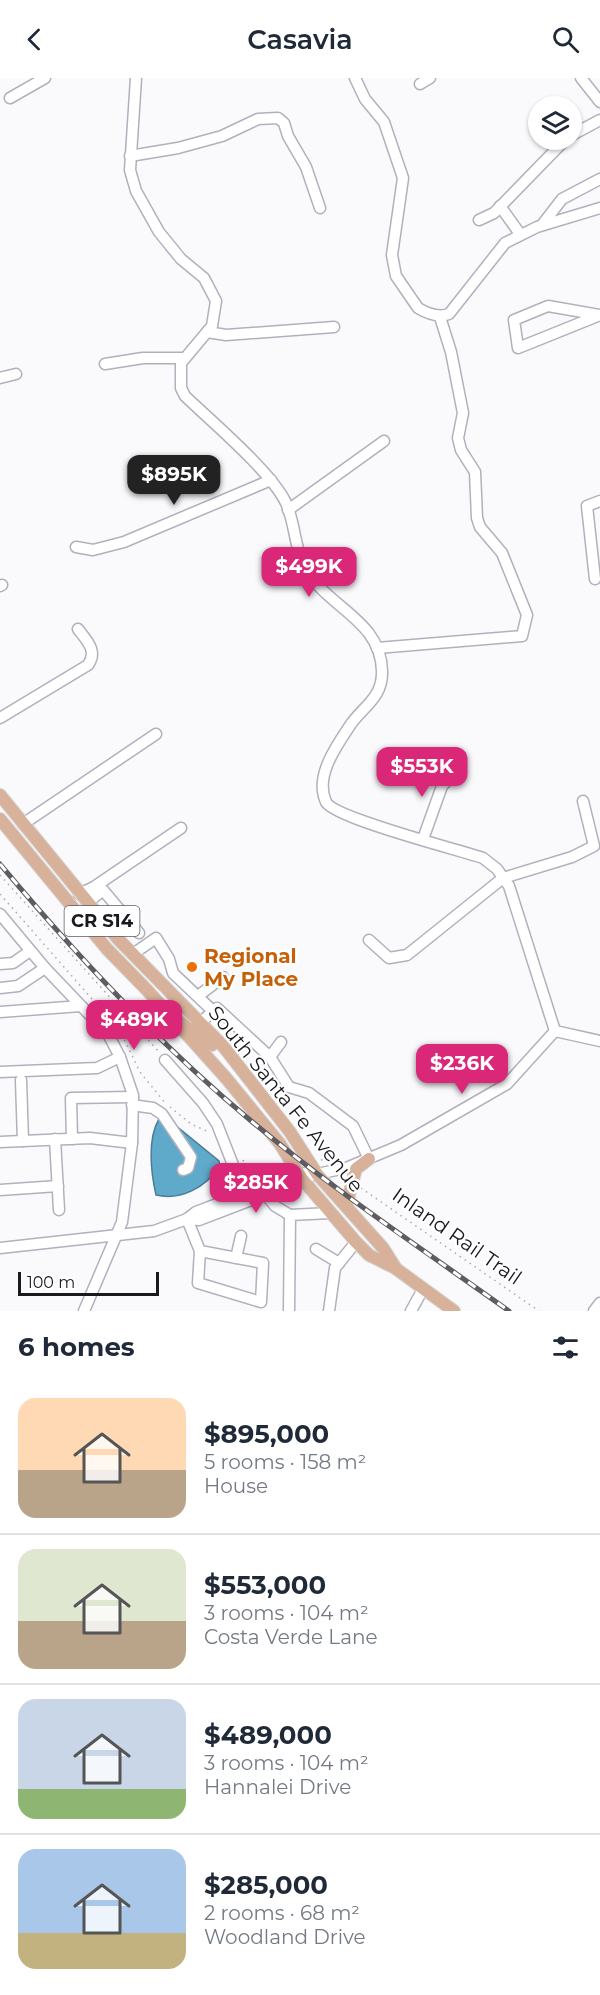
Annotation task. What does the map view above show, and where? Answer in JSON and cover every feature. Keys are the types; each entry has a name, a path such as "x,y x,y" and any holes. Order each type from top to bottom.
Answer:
{"main road":[{"name":"South Santa Fe Avenue","path":"0,795 83,898 133,954 201,1022 265,1098 317,1174 383,1248 396,1268"},
{"name":"South Santa Fe Avenue","path":"0,819 107,950 172,1017 280,1144 301,1177 356,1242 369,1255 396,1268 454,1311"},
{"path":"172,1017 208,1040 317,1174"},
{"path":"346,1206 356,1169 369,1158"}],"street":[{"path":"10,98 45,78"},
{"path":"136,78 130,170 145,211 181,259 204,278 213,291 216,314 207,332 184,358 181,365 181,388 185,396 271,480 288,510 303,565 324,594 367,628 377,648 383,673 380,690 370,706 352,722 323,774 322,790 327,804 336,812 483,858 504,878 509,886 555,1031"},
{"path":"354,78 365,99 384,122 403,178 392,255 396,276 418,308 440,317 449,314 505,243 520,234 600,208"},
{"path":"420,84 430,78"},
{"path":"581,78 600,102"},
{"path":"130,156 178,148 222,136 258,119 278,118 284,123 288,136 306,167 320,208"},
{"path":"582,130 600,120"},
{"path":"478,220 494,213 555,150"},
{"path":"542,226 562,199 600,179"},
{"path":"500,206 520,234"},
{"path":"548,306 600,315 518,348 514,320 548,306"},
{"path":"377,648 522,636 527,621 502,553 480,527 477,518 475,472 461,450 458,438 463,413 451,352 440,317"},
{"path":"207,332 226,335 334,327"},
{"path":"105,364 143,358 184,358"},
{"path":"0,378 16,374"},
{"path":"288,510 384,441"},
{"path":"76,547 93,550 124,542 271,480"},
{"path":"595,579 587,506 600,501"},
{"path":"0,718 88,665 94,654 78,629"},
{"path":"24,824 156,734"},
{"path":"423,838 442,786 451,777"},
{"path":"369,940 388,958 407,955 504,878 572,857 594,846 583,801"},
{"path":"83,898 94,887 181,828"},
{"path":"83,898 103,890 139,933"},
{"path":"2,918 45,968 108,1034 120,1057 133,1101 132,1143 117,1236 84,1311"},
{"path":"133,954 156,938 169,959 173,973 213,1011"},
{"path":"0,964 13,963 30,951"},
{"path":"0,988 18,986 45,968"},
{"path":"198,996 223,977"},
{"path":"0,1012 81,1006"},
{"path":"201,1022 216,1008 270,1057 289,1087 309,1093 353,1126 369,1158"},
{"path":"555,1031 600,1041"},
{"path":"188,1220 196,1212 244,1193 301,1177 346,1168 401,1145 507,1084 555,1031"},
{"path":"270,1057 281,1042"},
{"path":"0,1072 97,1068 120,1057"},
{"path":"165,1060 203,1103 222,1135 244,1193"},
{"path":"21,1080 22,1141"},
{"path":"72,1139 71,1098 133,1101 162,1114 191,1157 188,1168 183,1170"},
{"path":"55,1139 60,1210"},
{"path":"0,1142 72,1139 132,1143"},
{"path":"0,1248 154,1231 188,1220 199,1220 266,1195 301,1177"},
{"path":"0,1191 58,1186"},
{"path":"266,1195 275,1206 290,1215 330,1213"},
{"path":"289,1311 290,1215"},
{"path":"188,1220 201,1251 198,1283 261,1302 263,1263 201,1251"},
{"path":"236,1258 241,1236"},
{"path":"329,1311 335,1268 356,1242"},
{"path":"316,1249 339,1263"},
{"path":"411,1311 423,1289"},
{"path":"594,1311 600,1303"}],"path":[{"path":"0,876 165,1060"},
{"path":"0,894 120,1032 151,1087 191,1124 222,1135"},
{"path":"243,1160 247,1167 271,1167"},
{"name":"Inland Rail Trail","path":"357,1186 369,1191 539,1311"}],"water":[{"path":"159,1119 170,1121 219,1161 220,1166 214,1174 192,1191 175,1196 156,1195 151,1146"}],"railway":[{"path":"0,864 119,998 216,1091 313,1170 509,1311"}],"place":[{"name":"Regional My Place","path":"192,967"}]}
